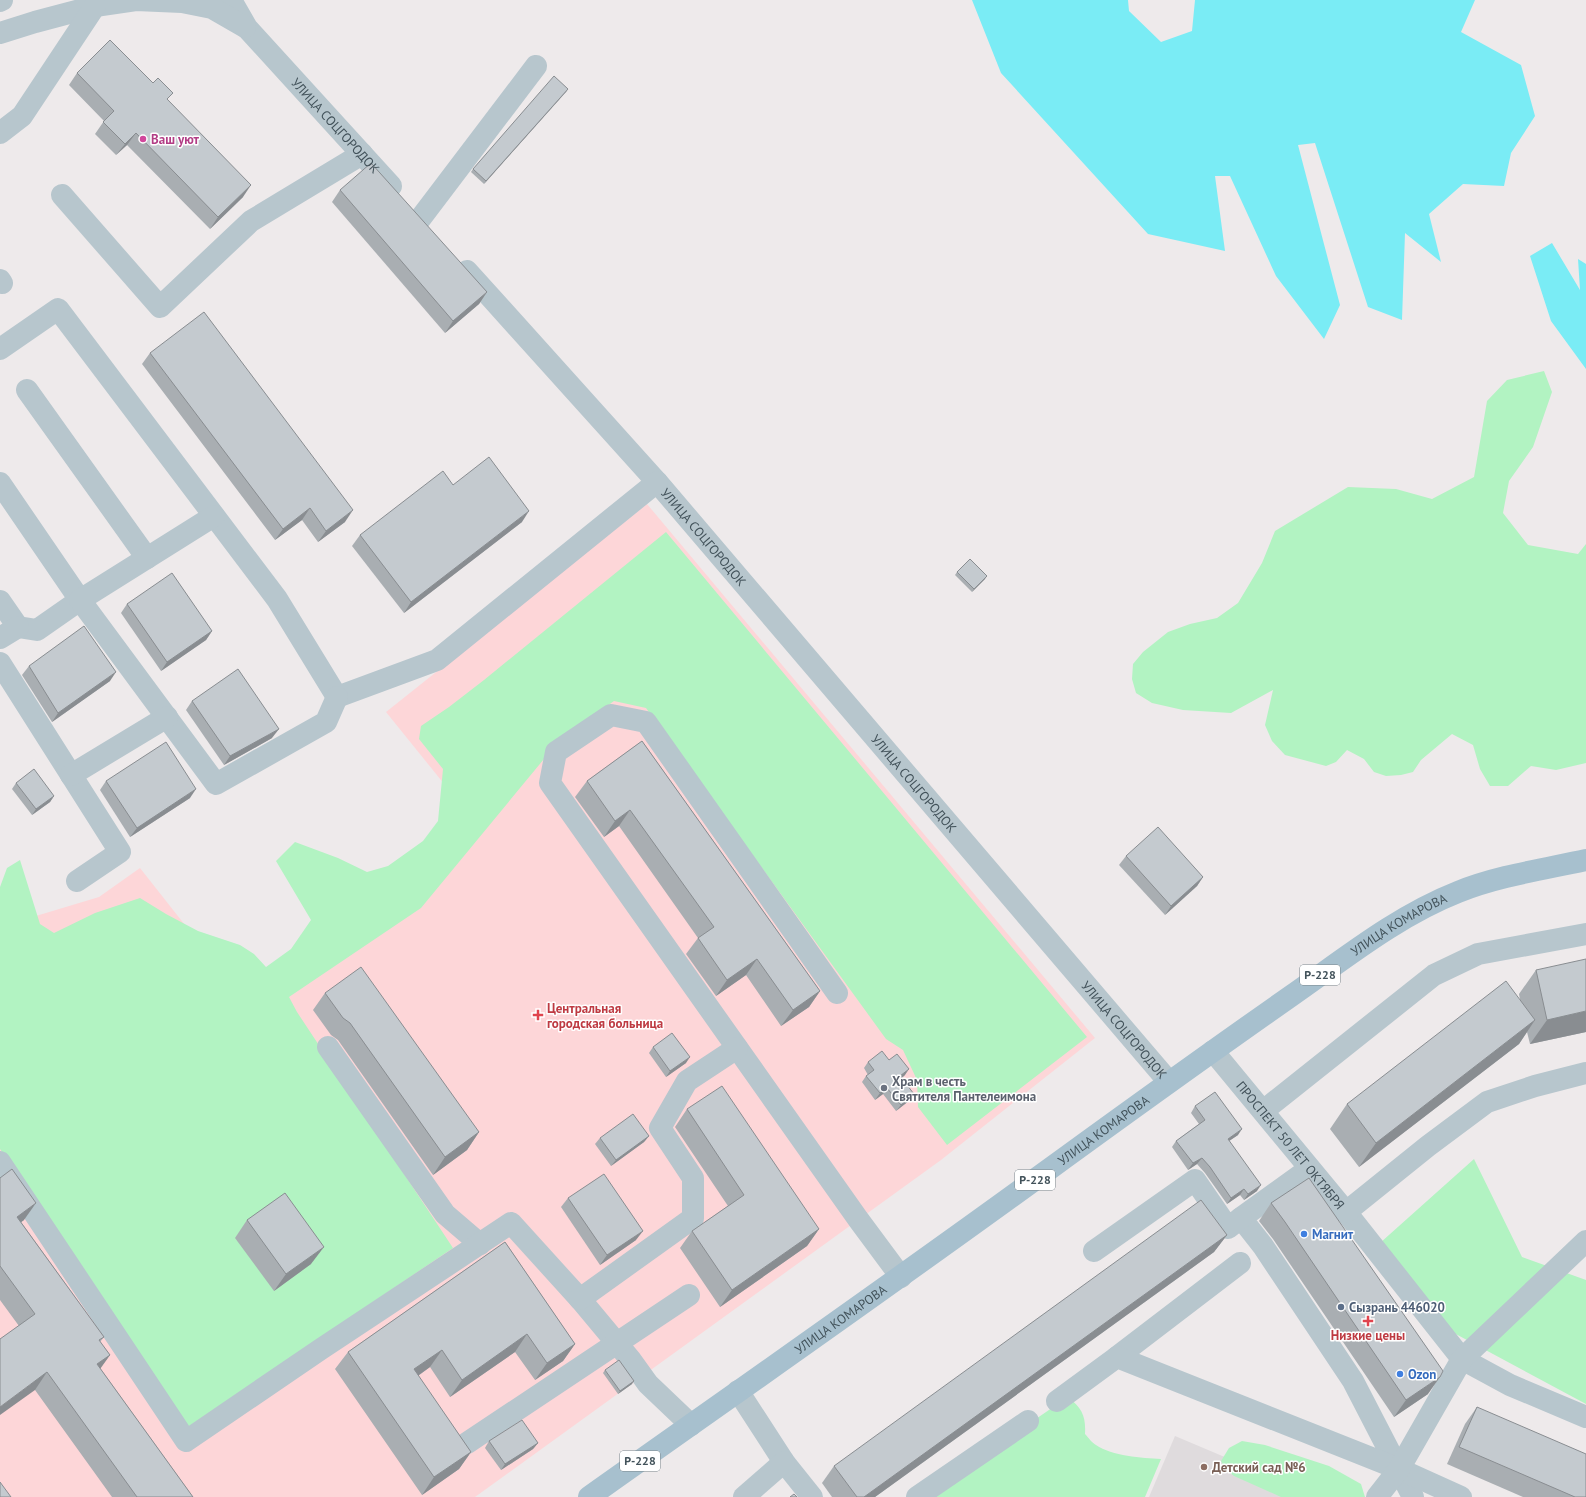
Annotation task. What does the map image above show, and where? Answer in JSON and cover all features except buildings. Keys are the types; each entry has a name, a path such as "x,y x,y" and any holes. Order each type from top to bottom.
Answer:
{"main road":[{"name":"УЛИЦА КОМАРОВА","path":"589,1497 901,1277 1169,1082 1348,956 1401,921 1431,904 1460,891 1504,878 1586,860"}],"street":[{"path":"0,33 95,6 136,0 182,2 212,8 247,28"},
{"name":"УЛИЦА СОЦГОРОДОК","path":"231,0 247,28 436,236"},
{"path":"0,133 22,116 95,6"},
{"path":"420,219 536,66"},
{"path":"62,195 160,307 251,221 362,154"},
{"name":"УЛИЦА СОЦГОРОДОК","path":"452,254 657,482 1169,1082"},
{"path":"0,349 58,309 277,599 337,697"},
{"path":"27,390 148,558"},
{"path":"0,483 80,600 216,784 326,722 337,697 437,660 657,482"},
{"path":"0,601 9,632 38,630 80,600 214,516"},
{"path":"0,663 120,852 77,881"},
{"path":"837,993 646,722 611,716 556,752 550,783 858,1219 901,1277"},
{"path":"71,774 167,717"},
{"path":"1263,1111 1434,975 1478,954 1586,934"},
{"path":"328,1047 445,1214 480,1244"},
{"path":"580,1299 693,1218 693,1178 660,1128 687,1081 737,1048"},
{"name":"ПРОСПЕКТ 50 ЛЕТ ОКТЯБРЯ","path":"1213,1051 1346,1212 1462,1359 1510,1385 1586,1417"},
{"path":"1346,1212 1428,1146 1487,1102 1535,1086 1586,1073"},
{"path":"0,1162 186,1441 321,1349 511,1223 580,1299 648,1384 691,1425"},
{"path":"1094,1252 1196,1180 1228,1228 1309,1169"},
{"path":"1241,1218 1263,1246 1353,1381 1413,1497"},
{"path":"1377,1497 1399,1469 1462,1359 1586,1241"},
{"path":"1057,1401 1240,1263"},
{"path":"467,1443 689,1295"},
{"path":"1117,1357 1399,1469 1461,1497"},
{"path":"738,1391 784,1462 812,1497"},
{"path":"916,1497 1028,1421"},
{"path":"744,1497 784,1462"}],"shaded area":[{"name":"Центральная городская больница","path":"647,504 1095,1038 941,1160 475,1497 0,1497 0,934 16,922 99,897 140,868 237,991 470,816 386,712"},
{"name":"Детский сад №6","path":"1175,1436 1319,1497 1149,1497"}],"green space":[{"path":"1544,371 1552,392 1533,447 1509,481 1503,513 1528,545 1578,554 1586,544 1586,763 1556,770 1531,766 1508,786 1490,786 1480,769 1473,745 1452,734 1421,760 1413,772 1401,775 1386,776 1374,772 1364,759 1347,750 1336,762 1326,766 1285,755 1272,741 1265,725 1273,690 1231,713 1183,710 1152,703 1136,693 1132,679 1133,664 1143,652 1168,632 1190,624 1217,618 1238,603 1262,563 1275,531 1348,487 1396,489 1432,499 1474,477 1487,401 1507,380"},
{"path":"666,532 1087,1037 947,1145 918,1107 917,1080 903,1050 886,1039 646,708 614,701 558,742 421,908 289,997 297,1012 453,1248 188,1427 0,1149 0,887 7,868 20,860 40,924 54,933 95,913 140,898 198,931 240,945 254,954 266,967 291,949 311,920 276,861 295,842 338,858 367,872 388,866 423,841 438,821 443,769 419,739 421,726 484,680"},
{"path":"1474,1159 1522,1257 1586,1280 1586,1404 1439,1325 1380,1243"},
{"path":"1068,1397 1080,1409 1085,1422 1085,1434 1095,1444 1110,1452 1136,1457 1161,1459 1145,1497 922,1497"},
{"path":"1242,1441 1265,1445 1329,1466 1361,1484 1365,1497 1281,1497 1234,1476 1225,1469 1221,1461 1229,1448"}],"water":[{"path":"972,0 1128,0 1129,11 1161,42 1192,31 1195,0 1475,0 1461,32 1521,65 1535,116 1511,153 1504,186 1463,184 1429,214 1441,262 1405,233 1402,320 1368,307 1315,143 1298,145 1340,305 1324,339 1276,276 1230,176 1215,176 1225,251 1148,234 1001,73"},
{"path":"1552,243 1580,290 1578,259 1586,264 1586,369 1551,321 1530,256"}],"place":[{"name":"Ваш уют","path":"143,139"},
{"name":"Центральная городская больница","path":"538,1015"},
{"name":"Храм в честь Святителя Пантелеимона","path":"884,1088"},
{"name":"Магнит","path":"1304,1234"},
{"name":"Сызрань 446020","path":"1341,1307"},
{"name":"Низкие цены","path":"1368,1321"},
{"name":"Ozon","path":"1400,1374"},
{"name":"Детский сад №6","path":"1204,1467"}]}
